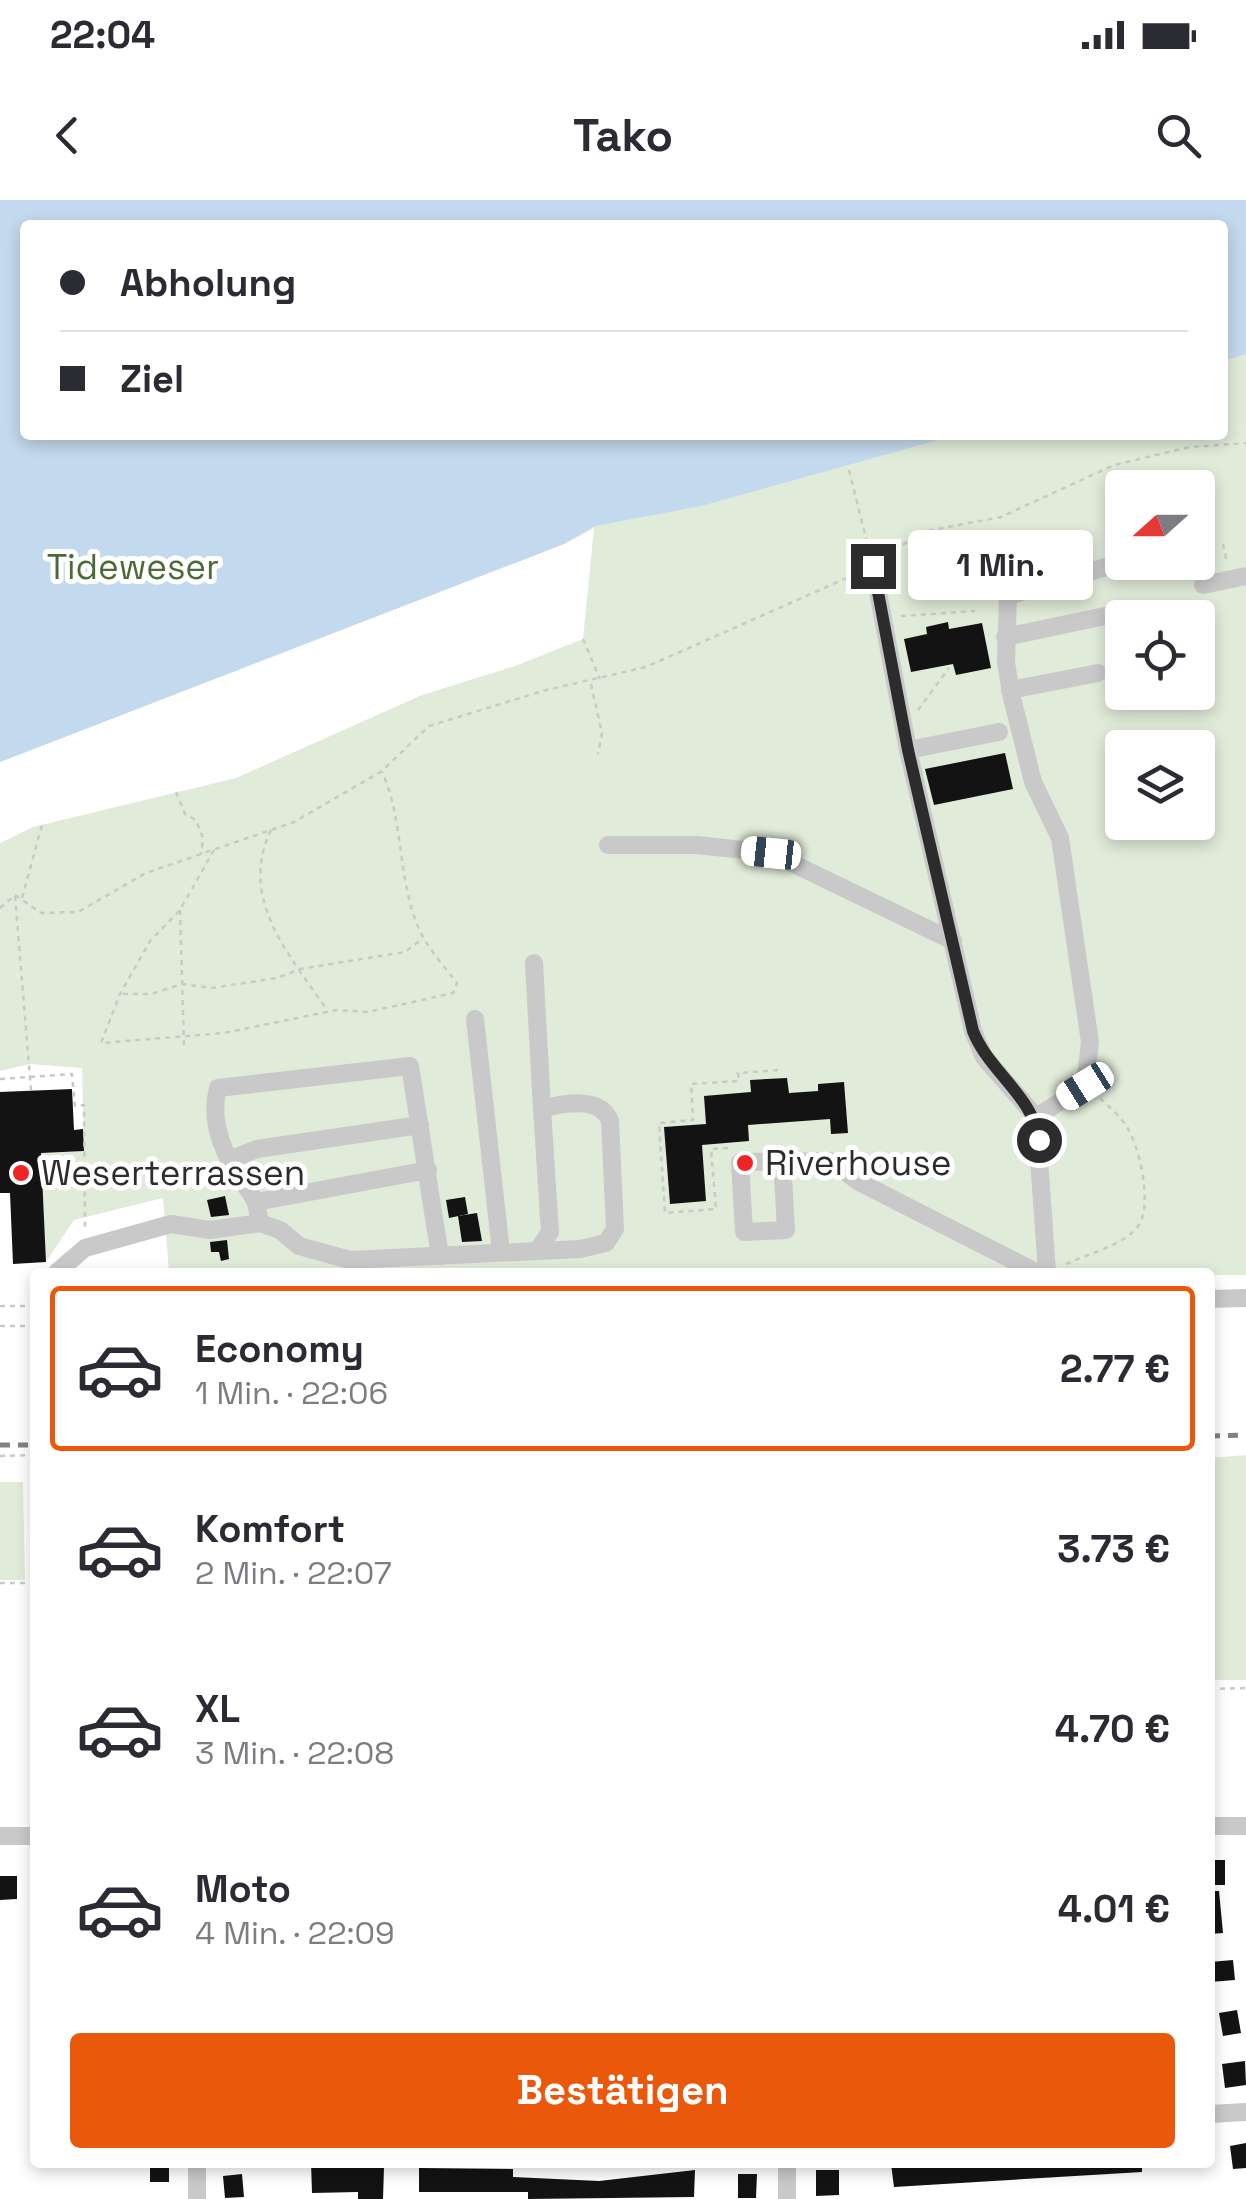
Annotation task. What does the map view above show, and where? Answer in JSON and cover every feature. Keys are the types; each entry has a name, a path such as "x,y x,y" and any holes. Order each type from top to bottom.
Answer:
{"street":[{"path":"873,566 908,750 984,1057 1036,1117 1046,1268"},
{"path":"1008,596 1105,567"},
{"path":"1203,585 1246,576"},
{"path":"990,577 1008,596 1010,690 1033,782 1060,838 1090,1042 1085,1086 1036,1117"},
{"path":"1006,637 1105,616"},
{"path":"1010,690 1098,673"},
{"path":"908,750 1000,732"},
{"path":"608,845 697,846 771,853 953,941"},
{"path":"534,963 550,1232 538,1250"},
{"path":"475,1019 501,1252"},
{"path":"260,1224 256,1202 218,1138 214,1103 218,1088 410,1066 440,1256"},
{"path":"61,1268 85,1248 171,1224 210,1230 260,1224 280,1230 299,1246 350,1260 606,1243 615,1229 606,1110 592,1104 542,1109"},
{"path":"229,1160 257,1149 420,1125"},
{"path":"782,1160 786,1230 744,1232 740,1162 782,1160 831,1161 859,1182 1028,1268"},
{"path":"256,1202 428,1170"},
{"path":"1215,1299 1246,1298"},
{"path":"1215,1826 1245,1826 1246,1835"},
{"path":"0,1836 30,1836"},
{"path":"1215,2114 1246,2112"},
{"path":"197,2168 198,2199"},
{"path":"787,2168 787,2199"}],"path":[{"path":"15,895 41,913 78,912 146,873 294,822 382,771 429,726 546,690 600,680 716,639 873,566 922,532 1001,517 1114,464 1190,447 1246,444"},
{"path":"849,470 873,566"},
{"path":"885,616 975,611"},
{"path":"583,638 600,680"},
{"path":"904,727 949,668"},
{"path":"590,682 602,733 598,754"},
{"path":"214,850 180,910 150,941 120,994 102,1043 224,1033 328,1011 368,1012 453,993 457,983 424,938 410,896 397,804 382,771"},
{"path":"176,792 184,814 196,820 203,838 200,855"},
{"path":"22,899 42,825"},
{"path":"271,830 258,864 263,909 328,1011"},
{"path":"0,894 7,900"},
{"path":"0,908 15,895"},
{"path":"15,895 31,1090"},
{"path":"180,910 184,1046"},
{"path":"120,994 151,994 182,984 212,988 277,978 300,969 405,952 424,938"},
{"path":"733,1157 732,1148 711,1149 716,1209 665,1212 659,1123 694,1120 691,1084 739,1081 738,1073 779,1070"},
{"path":"0,1079 72,1074 76,1106 84,1105 85,1248"},
{"path":"1055,1268 1126,1237 1140,1222 1144,1202 1135,1146 1126,1125 1085,1086"},
{"path":"0,1306 30,1306"},
{"path":"0,1326 30,1326"},
{"path":"0,1456 30,1455"},
{"path":"0,1583 30,1583"},
{"path":"1215,1689 1246,1688"}],"green space":[{"path":"0,200 1246,200 1246,1275 1215,1275 1215,1268 169,1268 163,1198 74,1220 46,1262 41,1153 84,1151 82,1068 30,1064 0,1071 0,843 33,827 236,778 422,695 515,666 583,639 594,528 564,544 0,762"},
{"path":"1246,1455 1246,1680 1215,1680 1215,1458"},
{"path":"0,1482 23,1482 25,1580 0,1580"}],"water":[{"name":"Tideweser","path":"0,200 1246,200 1246,354 1228,359 1228,220 20,220 20,440 938,440 701,506 595,526 564,544 0,762"}],"building":[{"path":"997,544 999,553 1007,551 1010,565 989,565 984,547"},
{"path":"948,622 949,629 982,623 991,668 956,675 953,664 911,672 904,639 927,634 926,627"},
{"path":"1005,753 1013,789 934,805 925,769"},
{"path":"787,1078 789,1093 818,1091 818,1084 844,1082 848,1133 831,1134 830,1119 748,1125 749,1141 702,1145 706,1201 670,1204 664,1127 706,1124 704,1096 751,1092 750,1080"},
{"name":"Weserterrassen","path":"72,1089 74,1130 83,1129 84,1151 41,1153 46,1262 13,1264 10,1193 0,1193 0,1092"},
{"path":"225,1196 229,1215 211,1217 207,1200"},
{"path":"465,1197 468,1214 449,1218 446,1200"},
{"path":"477,1213 482,1241 462,1242 458,1216"},
{"path":"227,1240 229,1259 221,1261 219,1252 211,1252 210,1242"},
{"path":"1215,1860 1225,1860 1225,1885 1215,1885"},
{"path":"0,1876 17,1876 17,1899 0,1900"},
{"path":"1215,1891 1219,1891 1223,1933 1215,1934"},
{"path":"1233,1960 1235,1980 1215,1982 1215,1962"},
{"path":"1237,2010 1241,2033 1223,2036 1219,2013"},
{"path":"1245,2061 1246,2085 1225,2088 1222,2064"},
{"path":"1246,2143 1246,2168 1233,2169 1230,2146"},
{"path":"150,2168 169,2168 169,2182 150,2182"},
{"path":"311,2168 384,2168 383,2199 358,2199 358,2192 312,2193"},
{"path":"419,2168 513,2169 513,2177 599,2181 695,2170 694,2197 528,2199 528,2192 419,2192"},
{"path":"892,2168 1142,2168 1142,2172 894,2187"},
{"path":"816,2170 839,2170 839,2195 816,2196"},
{"path":"242,2174 244,2197 225,2198 223,2176"},
{"path":"738,2174 757,2174 756,2198 738,2198"}],"railway":[{"path":"1215,1436 1246,1435"},
{"path":"0,1445 30,1445"}],"place":[{"name":"Riverhouse","path":"745,1163"},
{"name":"Weserterrassen","path":"21,1173"}],"route":[{"path":"873,566 891,643 908,750 973,1031 984,1057 1036,1117 1039,1140"}]}
